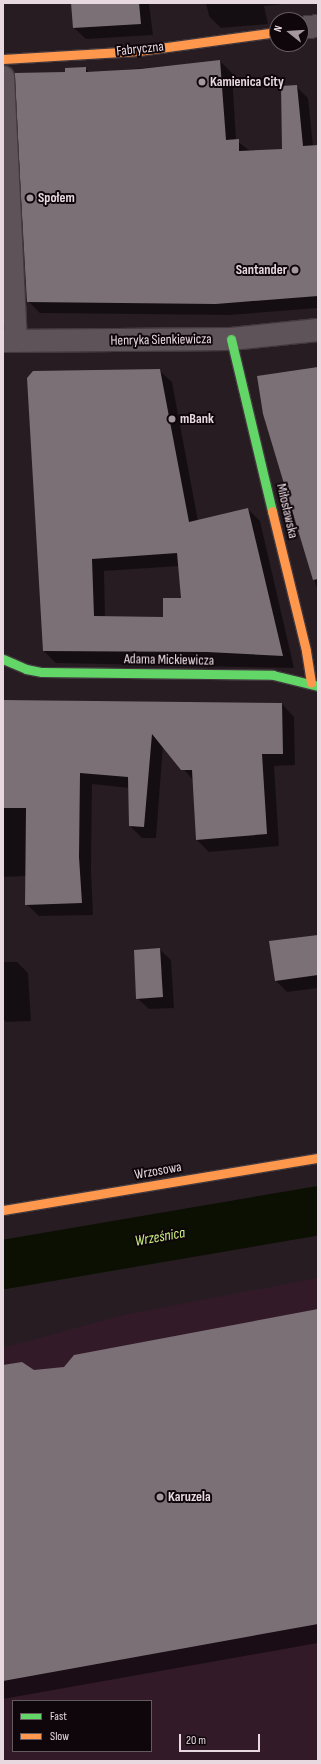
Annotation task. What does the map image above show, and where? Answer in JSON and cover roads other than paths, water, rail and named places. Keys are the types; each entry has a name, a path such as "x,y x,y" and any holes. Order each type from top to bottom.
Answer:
{"street":[{"name":"Fabryczna","path":"3,59 138,51 269,33"},
{"path":"3,77 10,341"},
{"name":"Henryka Sienkiewicza","path":"10,341 231,339 318,330"},
{"name":"Miłosławska","path":"231,339 314,685"},
{"name":"Adama Mickiewicza","path":"3,659 26,669 42,672 273,675 314,685"},
{"name":"Wrzosowa","path":"3,1210 318,1158"}],"waterway":[{"name":"Wrześnica","path":"3,1264 318,1210"}],"place":[{"name":"Kamienica City","path":"202,82"},
{"name":"Społem","path":"30,198"},
{"name":"Santander","path":"295,270"},
{"name":"mBank","path":"172,419"},
{"name":"Karuzela","path":"160,1497"}]}
